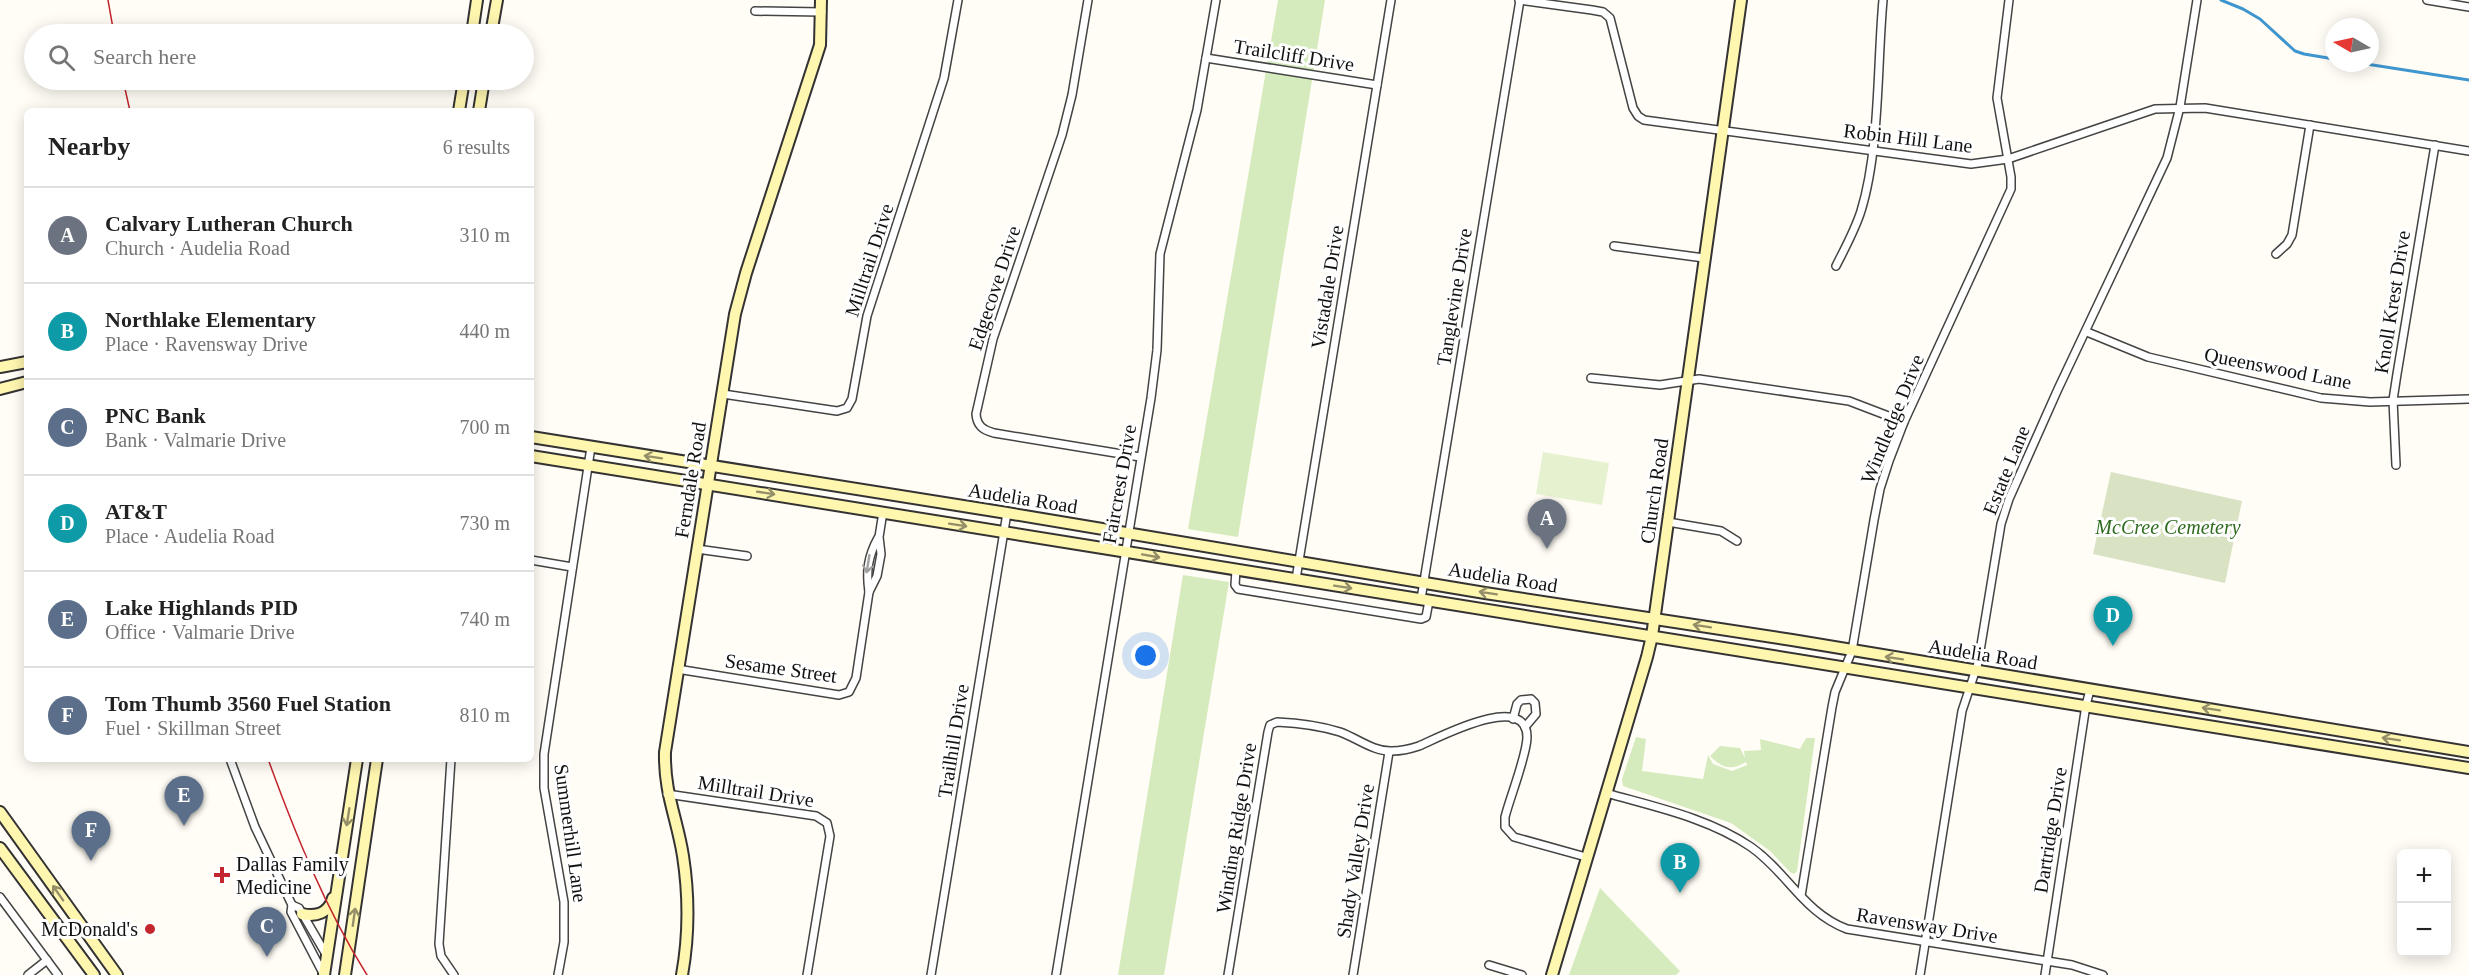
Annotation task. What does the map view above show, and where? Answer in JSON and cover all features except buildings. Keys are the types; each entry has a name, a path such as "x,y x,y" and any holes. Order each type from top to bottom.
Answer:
{"main road":[{"path":"473,24 477,0"},
{"path":"493,24 497,0"},
{"name":"Church Road","path":"1552,975 1652,636 1741,0"},
{"name":"Ferndale Road","path":"682,975 686,952 687,896 682,855 664,777 665,752 739,296 817,55 822,31 821,6"},
{"path":"459,108 462,90"},
{"path":"479,108 482,90"},
{"path":"0,367 24,363"},
{"path":"0,389 24,383"},
{"name":"Audelia Road","path":"534,438 2469,752"},
{"name":"Audelia Road","path":"534,456 2469,768"},
{"path":"2414,759 2416,743"},
{"path":"2433,762 2436,747"},
{"path":"324,975 357,762"},
{"path":"345,975 377,762"},
{"path":"0,812 117,975"},
{"path":"0,848 94,975"},
{"path":"302,914 316,915 330,907 339,875"},
{"path":"327,956 331,975"}],"street":[{"name":"Milltrail Drive","path":"723,394 837,411 847,408 852,399 867,316 944,78 958,0"},
{"name":"Edgecove Drive","path":"1088,0 1068,115 993,339 976,421 980,427 994,433 1140,458"},
{"name":"Faircrest Drive","path":"1056,975 1157,350 1160,254 1189,144 1216,0"},
{"name":"Vistadale Drive","path":"1296,579 1391,0"},
{"name":"Robin Hill Lane","path":"1519,0 1603,12 1610,18 1633,108 1644,120 1971,164 2008,159 2145,111 2180,107 2205,108 2469,152"},
{"name":"Tanglevine Drive","path":"1425,600 1424,582 1519,0"},
{"path":"1836,266 1861,211 1872,151 1883,0"},
{"name":"Windledge Drive","path":"1801,896 1832,707 1852,651 1880,489 1904,422 2007,201 2011,177 1997,98 2009,0"},
{"name":"Estate Lane","path":"1920,975 1962,711 1976,671 2001,524 2009,499 2167,158 2180,107 2197,0"},
{"path":"2427,0 2455,2 2469,7"},
{"path":"755,10 821,6"},
{"name":"Trailcliff Drive","path":"1206,58 1377,85"},
{"path":"2276,254 2292,235 2310,125"},
{"name":"Knoll Krest Drive","path":"2396,465 2393,400 2435,146"},
{"path":"1614,246 1704,258"},
{"name":"Queenswood Lane","path":"2087,332 2148,357 2293,392 2344,401 2469,399"},
{"path":"1591,378 1660,385 1699,379 1849,400 1904,422"},
{"name":"Summerhill Lane","path":"558,975 564,942 564,902 544,788 544,753 591,447"},
{"name":"Sesame Street","path":"677,669 839,695 849,692 856,678 869,592 877,576 881,554 879,537 883,512"},
{"name":"Trailhill Drive","path":"931,975 1007,513"},
{"path":"1668,522 1721,531 1737,541"},
{"path":"697,549 747,556"},
{"path":"534,561 572,567"},
{"name":"Audelia Road","path":"1236,570 1235,585 1238,589 1421,619 1426,616 1425,600"},
{"name":"Dartridge Drive","path":"2045,975 2090,690"},
{"path":"1513,719 1517,704 1521,700 1532,699 1535,703 1536,714 1525,727"},
{"path":"1389,752 1419,746 1476,721 1492,718 1513,719 1525,727 1527,741 1505,817 1505,827 1514,837 1586,857"},
{"name":"Winding Ridge Drive","path":"1228,975 1270,724 1287,722 1332,730 1389,752"},
{"name":"Shady Valley Drive","path":"1353,975 1389,752"},
{"path":"231,762 255,827 292,904 291,912 324,975"},
{"path":"451,762 439,944 441,956 454,975"},
{"name":"Ravensway Drive","path":"1606,793 1721,829 1752,848 1821,917 1847,929 2072,965 2103,975"},
{"name":"Milltrail Drive","path":"667,794 816,816 827,823 830,836 807,975"},
{"path":"0,897 58,975"},
{"path":"292,904 299,908 327,956"},
{"path":"28,975 47,960"},
{"path":"1489,965 1522,975"}],"green space":[{"path":"1278,0 1325,0 1238,537 1188,529"},
{"path":"1543,452 1609,463 1602,505 1536,494"},
{"name":"McCree Cemetery","path":"2111,472 2242,501 2225,583 2093,554"},
{"path":"1183,575 1229,582 1164,975 1118,975"},
{"path":"1636,737 1646,739 1642,771 1703,779 1708,755 1713,764 1732,771 1747,765 1746,762 1736,767 1727,767 1719,763 1710,756 1720,746 1740,748 1745,758 1744,751 1761,750 1760,739 1800,749 1806,738 1815,738 1797,871 1794,874 1790,872 1770,851 1731,823 1623,786 1622,779"},
{"path":"1600,888 1680,971 1676,975 1569,975"}],"waterway":[{"path":"2221,0 2260,19 2295,51 2325,58"},
{"path":"2379,66 2469,80"}],"tram line":[{"path":"108,0 112,24"},
{"path":"125,90 129,108"},
{"path":"269,762 324,897 367,975"}],"place":[{"name":"Calvary Lutheran Church","path":"1547,549"},
{"name":"AT&T","path":"2113,646"},
{"name":"Lake Highlands PID","path":"184,826"},
{"name":"Tom Thumb 3560 Fuel Station","path":"91,861"},
{"name":"Dallas Family Medicine","path":"222,875"},
{"name":"Northlake Elementary","path":"1680,893"},
{"name":"McDonald's","path":"150,929"},
{"name":"PNC Bank","path":"267,957"}]}
